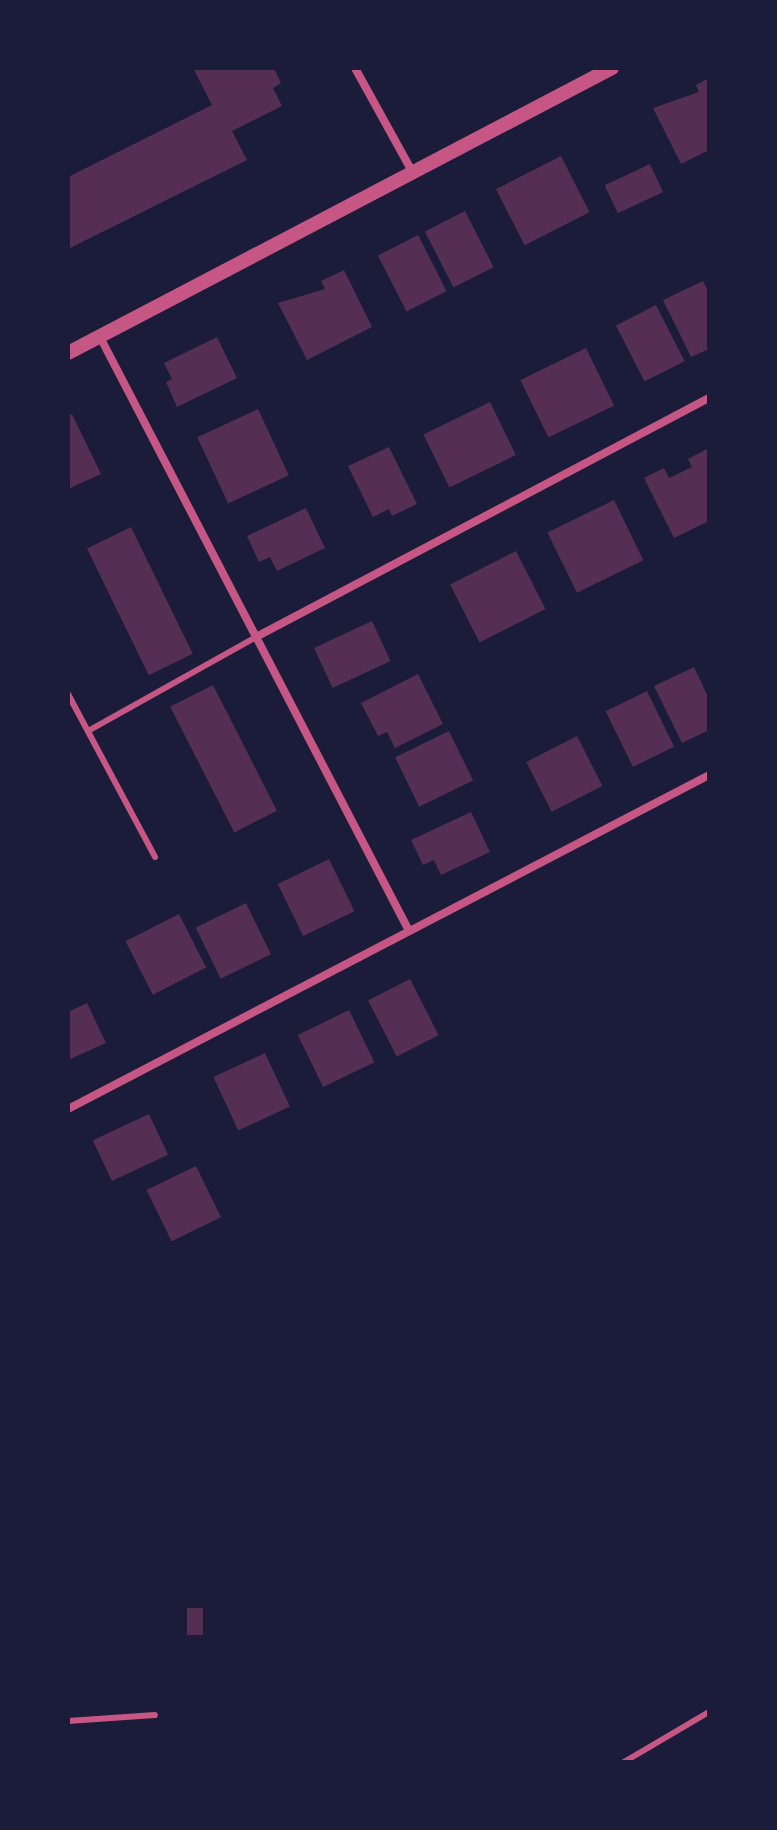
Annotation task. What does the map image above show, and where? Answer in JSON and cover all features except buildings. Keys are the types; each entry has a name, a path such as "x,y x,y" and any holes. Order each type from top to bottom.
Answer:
{"street":[{"path":"355,68 413,173"},
{"path":"68,353 612,68"},
{"path":"100,337 408,929"},
{"path":"256,637 709,398"},
{"path":"68,1109 408,929 709,775"}],"lane":[{"path":"88,731 256,637"},
{"path":"68,694 155,857"},
{"path":"624,1762 709,1712"},
{"path":"68,1721 155,1715"}]}
